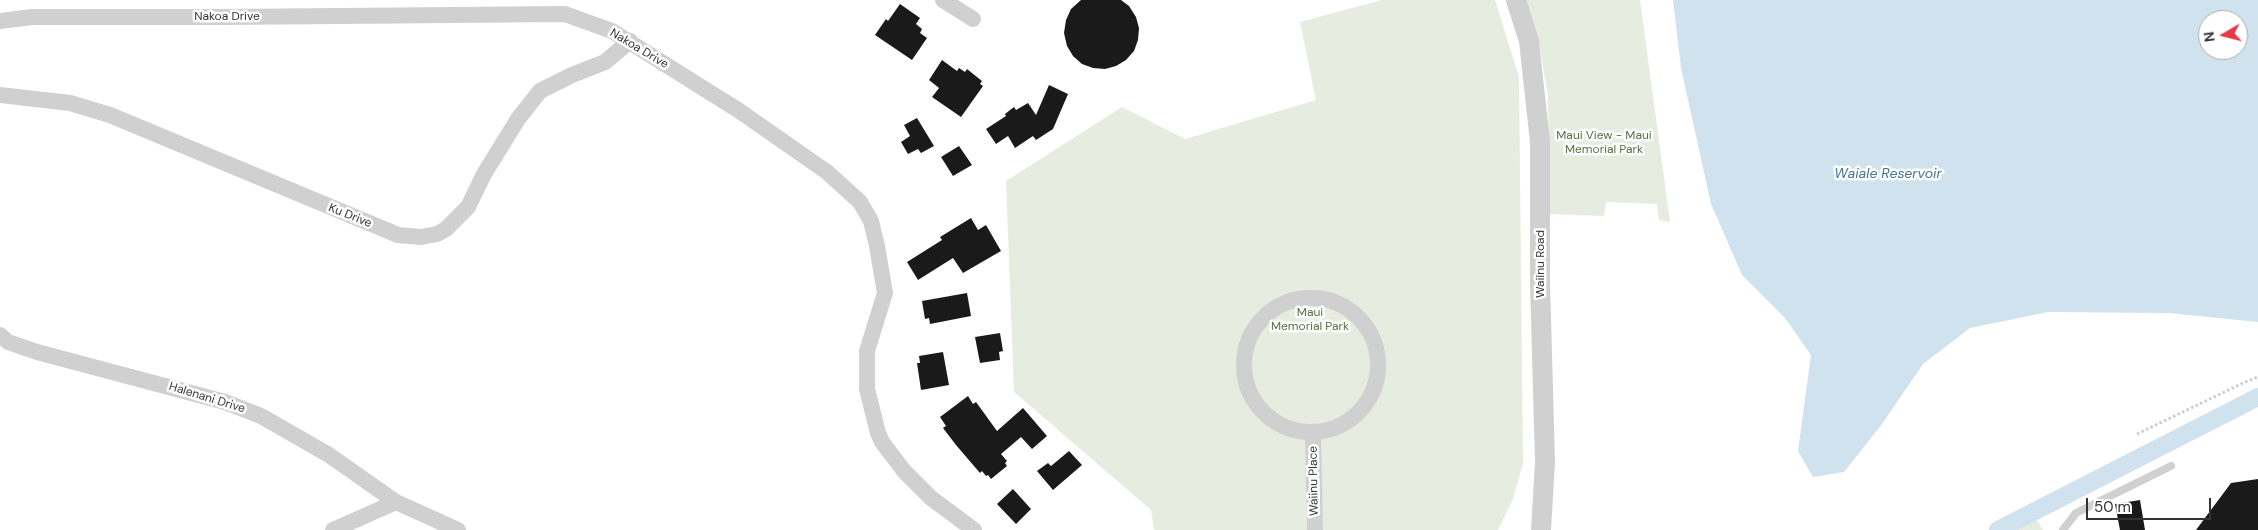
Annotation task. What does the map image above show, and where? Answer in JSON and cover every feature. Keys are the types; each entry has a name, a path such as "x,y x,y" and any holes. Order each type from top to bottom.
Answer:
{"street":[{"path":"943,0 973,19"},
{"name":"Waiinu Road","path":"1516,0 1529,41 1540,142 1540,282 1544,462 1541,530"},
{"name":"Nakoa Drive","path":"0,21 32,17 565,14 612,31 738,110 819,166 860,202 871,221 885,293 867,351 867,389 878,433 882,442 904,471 931,498 974,530"},
{"name":"Ku Drive","path":"0,95 70,103 110,115 398,235 421,237 437,234 446,229 468,207 484,174 513,127 540,91 572,75 605,62 630,41"},
{"name":"Waiinu Place","path":"1308,296 1334,301 1357,315 1372,336 1378,362 1374,389 1360,411 1338,427 1313,433 1287,428 1264,414 1249,392 1243,367 1247,340 1261,318 1283,302 1308,296"},
{"name":"Halenani Drive","path":"3,344 225,402 261,416 329,455 396,502 458,530"},
{"name":"Waiinu Place","path":"1313,433 1315,530"},
{"path":"333,530 396,502"}],"lane":[{"path":"2062,530 2076,513 2171,466"}],"path":[{"path":"2137,434 2243,382 2258,377"}],"green space":[{"name":"Maui Memorial Park","path":"1382,0 1495,0 1519,77 1523,463 1513,499 1498,530 1154,530 1151,510 1014,392 1006,181 1122,107 1185,139 1316,100 1300,22"},
{"name":"Maui View - Maui Memorial Park","path":"1526,0 1640,0 1670,222 1659,220 1657,204 1606,202 1604,216 1549,214 1548,96 1540,48"},
{"path":"2037,520 2043,530 2015,530"}],"water":[{"name":"Waiale Reservoir","path":"1673,0 2258,0 2258,322 2169,313 2048,312 1970,328 1923,364 1882,424 1844,472 1813,477 1798,451 1811,355 1785,318 1742,275 1711,204 1681,68"}],"building":[{"path":"1081,0 1121,0 1129,6 1136,17 1139,28 1138,40 1134,51 1126,60 1116,66 1105,69 1093,68 1082,64 1073,56 1067,46 1064,33 1066,20 1071,9"},
{"path":"900,4 920,18 916,24 922,29 920,33 927,38 912,60 875,35"},
{"path":"942,60 957,71 959,68 965,72 967,69 982,81 980,84 983,86 961,117 932,97 939,88 929,80"},
{"path":"1049,85 1068,94 1053,129 1036,140 1033,136 1015,148 1008,136 996,144 986,129 1006,116 1005,114 1014,107 1016,110 1028,103 1036,115"},
{"path":"917,118 934,146 921,153 918,149 908,154 901,142 910,136 904,125"},
{"path":"959,146 972,165 953,176 941,157"},
{"path":"971,218 978,230 986,225 1001,251 963,273 953,258 918,280 907,262 942,240 940,237"},
{"path":"967,293 971,316 930,324 929,318 925,319 922,301"},
{"path":"1000,333 1003,351 999,352 1000,360 980,363 975,337"},
{"path":"943,352 949,385 921,390 917,363 920,363 919,356"},
{"path":"968,396 973,404 976,402 997,431 1023,408 1047,436 1032,449 1021,437 1001,454 1007,461 1005,463 1007,466 991,479 982,471 980,473 943,428 946,426 940,417"},
{"path":"1069,451 1082,465 1053,490 1037,471 1048,463 1051,466"},
{"path":"2258,479 2258,530 2196,530 2231,483"},
{"path":"1013,489 1031,509 1016,524 997,504"},
{"path":"2140,500 2145,530 2120,530 2115,504"}],"waterway":[{"path":"1998,530 2258,397"}]}
